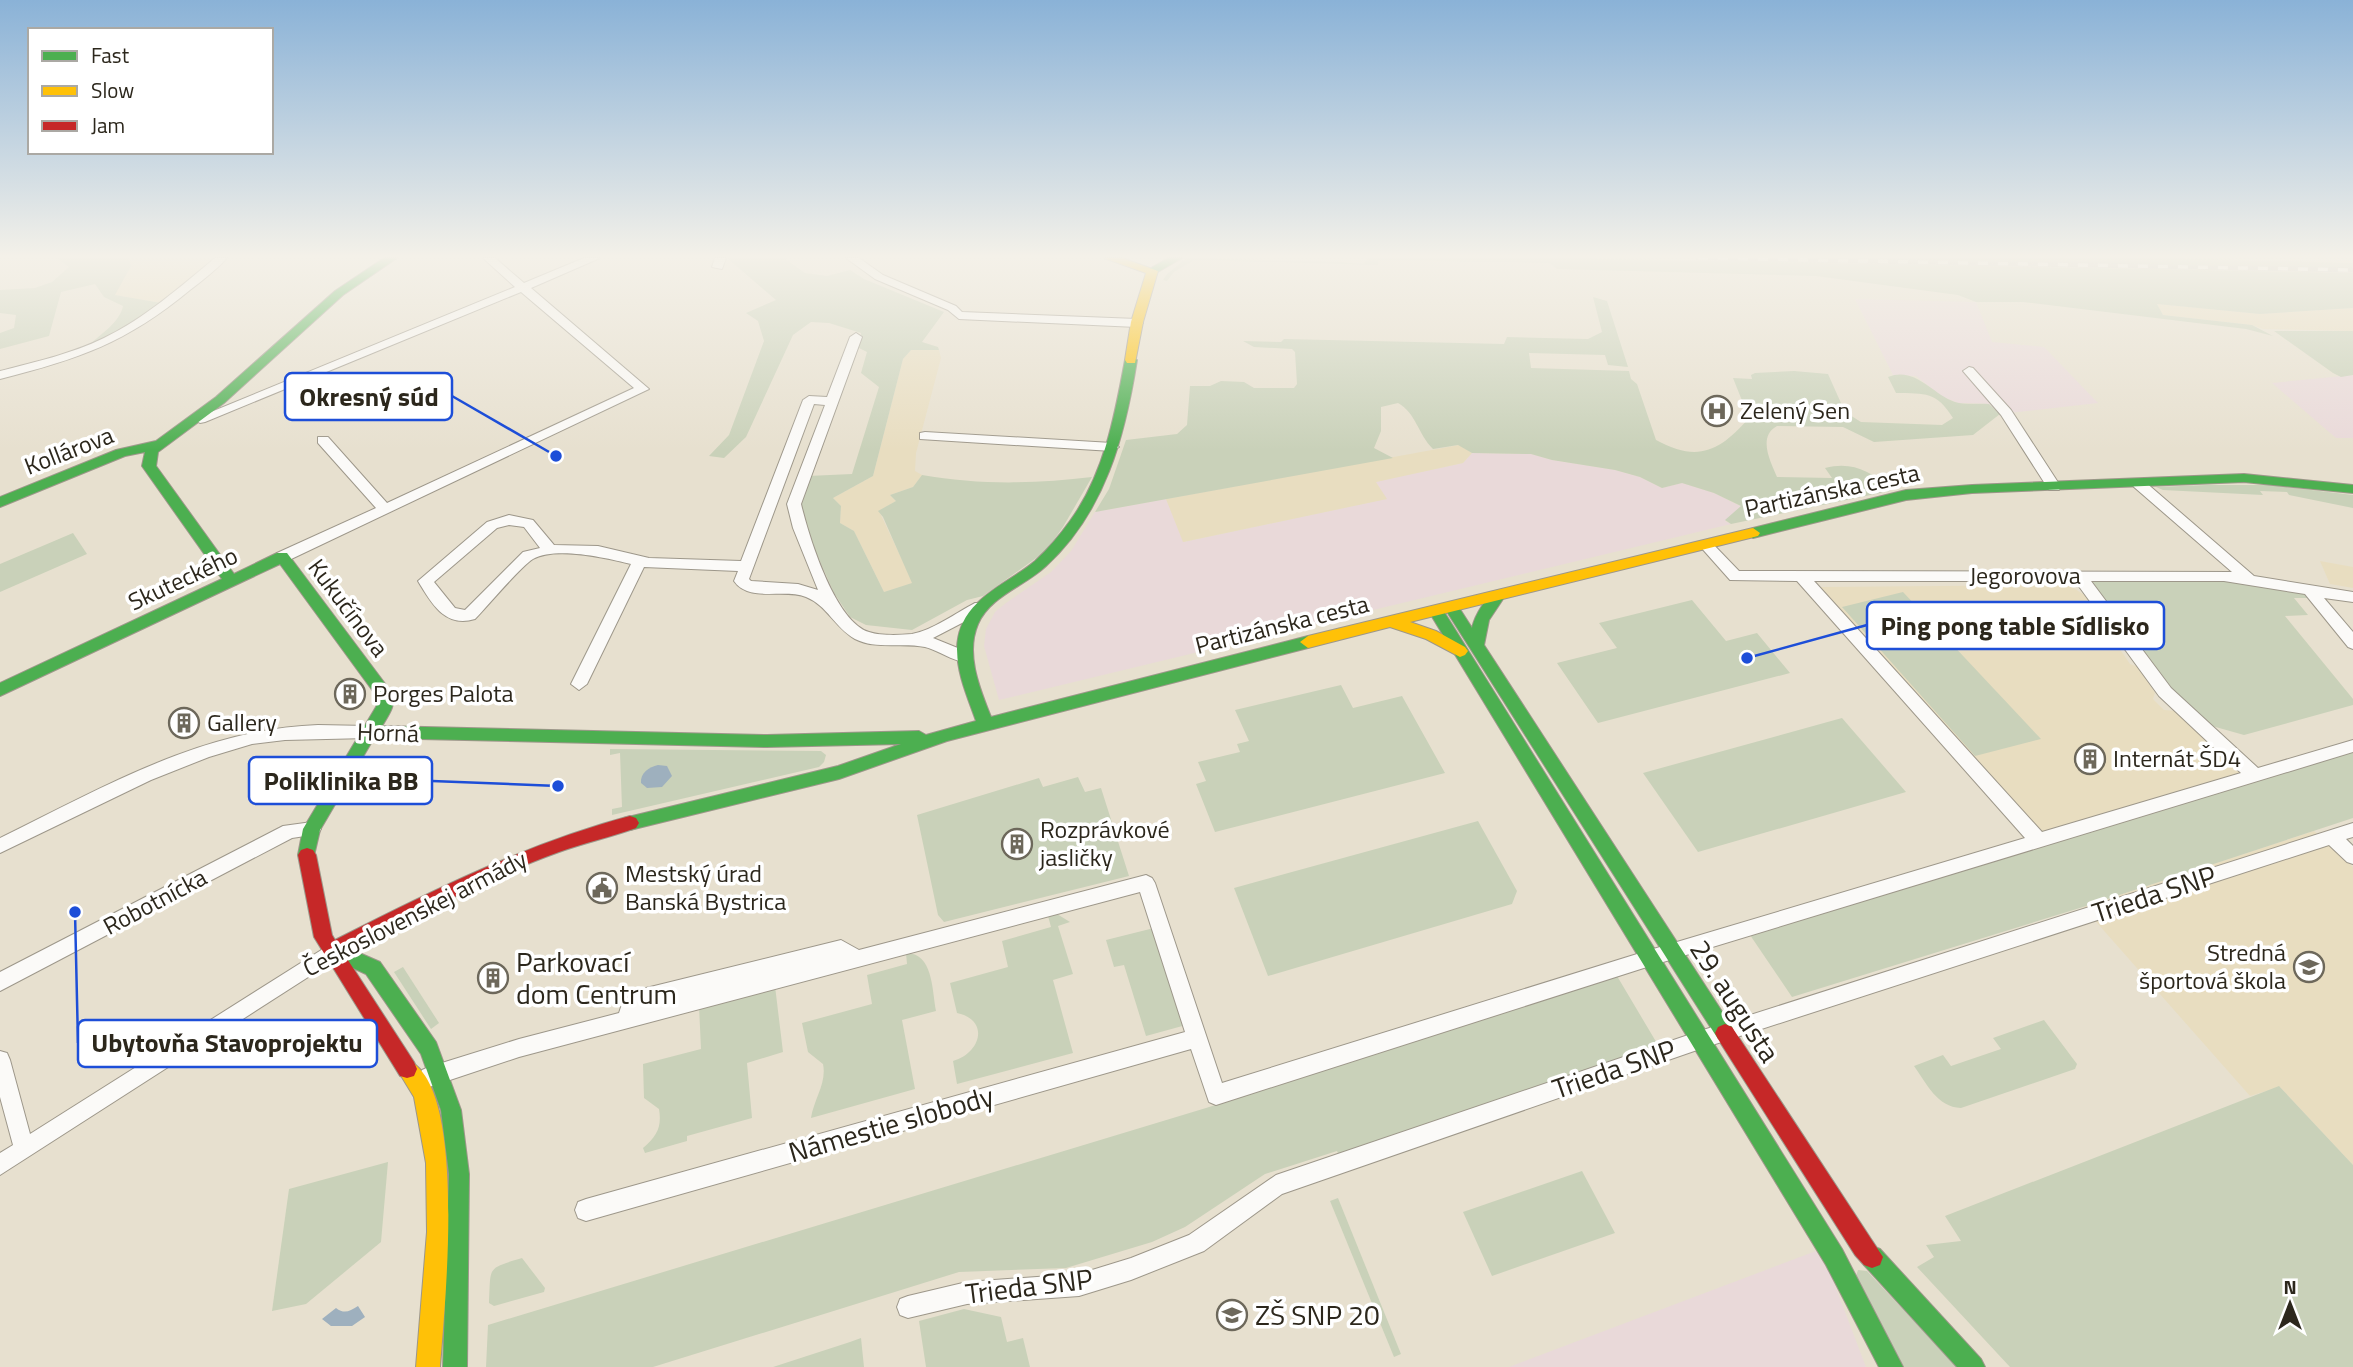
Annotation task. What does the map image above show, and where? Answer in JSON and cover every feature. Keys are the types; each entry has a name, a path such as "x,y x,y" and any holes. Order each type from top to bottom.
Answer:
{"main road":[{"name":"Kollárova","path":"0,502 121,453 155,445 194,421 307,322"},
{"path":"985,724 965,657 967,632 980,607 1030,573 1062,542 1096,487 1112,447 1126,392 1137,322"},
{"path":"155,445 147,460 149,466 230,581"},
{"name":"Partizánska cesta","path":"872,760 985,724 1906,495 1972,489 2244,478 2353,489"},
{"name":"Skuteckého","path":"0,690 282,557"},
{"name":"Kukučínova","path":"282,557 386,697 384,708 312,829 306,850 323,937 334,950"},
{"path":"1468,649 1484,612 1498,596"},
{"name":"29. augusta","path":"1443,609 1650,958 1834,1257 1891,1367"},
{"name":"29. augusta","path":"1391,622 1468,649 1673,952 1863,1247 1973,1367"},
{"name":"Horná","path":"368,732 799,741 945,736"},
{"name":"Horná","path":"799,741 839,747 863,754 872,760"},
{"name":"Československej armády","path":"334,950 541,850 605,829 839,772 872,760"},
{"path":"373,968 375,948 385,925"},
{"path":"334,950 373,968 429,1049 451,1110 459,1174 454,1367"},
{"path":"334,950 423,1094 430,1121 436,1184 428,1367"}],"street":[{"path":"0,375 81,352 110,340 139,322"},
{"path":"194,421 439,322"},
{"name":"Skuteckého","path":"282,557 643,389 562,322"},
{"path":"1020,322 1136,327"},
{"path":"832,605 800,528 794,504 856,337"},
{"path":"1969,371 2014,423 2054,487"},
{"path":"832,401 809,401 741,581 745,585 808,591 832,605 857,633 871,639 910,639 942,645 965,657"},
{"path":"925,436 1112,447"},
{"path":"323,440 385,509"},
{"path":"2139,484 2248,579"},
{"path":"550,550 528,523 501,521 492,525 437,574 425,581 452,616 460,619 470,615 528,556 550,550 606,551 640,561 749,561"},
{"path":"1705,544 1735,576 1801,576 2039,841"},
{"path":"579,684 640,561"},
{"name":"Jegorovova","path":"1801,576 2224,576 2353,597"},
{"path":"2079,576 2165,692 2254,775"},
{"path":"2308,589 2353,643"},
{"path":"910,639 930,633 980,607"},
{"name":"Horná","path":"0,846 151,774 237,741 290,732 368,732"},
{"path":"415,1080 519,1048 1146,883 1216,1095 1650,958 2353,746"},
{"name":"Robotnícka","path":"0,982 289,831 312,829"},
{"name":"Trieda SNP","path":"908,1307 967,1293 1021,1291 1079,1284 1131,1269 1196,1243 1276,1185 1724,1032 2353,830"},
{"path":"2332,837 2353,857"},
{"name":"Československej armády","path":"0,1165 334,950"},
{"name":"Námestie slobody","path":"586,1210 1197,1038"},
{"path":"0,1060 24,1149"}],"shaded area":[{"path":"1866,322 1984,322 1992,342 2044,347 2098,403 2000,414 1989,404 1958,403 1941,396 1916,376 1893,375"},
{"path":"2223,322 2353,322 2353,331 2263,329"},
{"path":"911,350 939,350 941,358 916,453 915,471 922,475 913,487 890,495 896,501 879,511 913,583 884,592 854,531 840,523 841,506 833,498 873,476 903,359"},
{"path":"2353,375 2353,438 2336,438 2272,383"},
{"path":"1459,445 1472,453 1463,463 1376,482 1387,499 1183,542 1166,499"},
{"path":"1472,453 1531,454 1615,470 1640,477 1662,488 1682,483 1714,493 1742,507 1725,521 1731,524 999,700 984,646 986,629 995,612 1051,572 1071,551 1095,512 1166,499 1184,542 1386,499 1375,482 1463,463"},
{"path":"2320,561 2353,567 2353,588 2330,584"},
{"path":"2069,585 2089,598 2117,637 2115,642 2130,664 2138,667 2155,693 2153,699 2164,710 2176,711 2252,781 2049,842 1819,591 1820,587"},
{"path":"2314,831 2353,867 2353,1165 2280,1087 2250,1096 2083,907"},
{"path":"1816,1251 1831,1275 1866,1367 1509,1367"}],"green space":[{"path":"15,322 53,322 49,336 0,349 0,333 14,328"},
{"path":"114,322 133,322 89,345 104,332"},
{"path":"758,322 937,322 922,342 938,347 939,350 911,350 903,359 873,476 833,498 841,506 840,523 854,531 884,592 912,583 878,511 896,501 890,495 913,487 922,475 964,481 1007,482 1092,477 1046,551 983,596 967,600 912,630 866,625 850,617 834,593 797,510 808,476 852,474 879,387 861,373 867,352 859,348 861,333 829,323 811,322 793,335 746,437 724,458 709,456 729,435 764,341"},
{"path":"1599,322 1614,322 1628,367 1608,365 1605,355 1529,353 1531,368 1629,371 1631,379 1637,384 1656,440 1684,451 1696,452 1718,446 1749,418 1733,378 1752,379 1751,375 1755,373 1794,371 1828,374 1845,412 1861,422 1942,425 1953,418 1935,398 1896,393 1888,377 1898,375 1915,378 1955,402 1989,404 2000,414 1973,435 1874,442 1843,427 1777,426 1768,436 1767,450 1777,477 1832,478 1825,468 1844,466 1875,476 1890,487 1890,491 1731,524 1725,520 1741,506 1714,493 1682,483 1662,488 1640,477 1615,470 1531,454 1472,453 1458,445 1433,449 1409,412 1398,403 1381,407 1381,431 1374,448 1393,458 1095,512 1109,489 1126,440 1177,434 1187,425 1190,386 1210,386 1221,381 1244,382 1254,388 1294,388 1297,384 1295,352 1292,349 1254,347 1243,341 1281,342 1284,339 1504,344 1507,337 1588,339 1602,332"},
{"path":"2186,322 2252,325 2273,336 2246,329"},
{"path":"2274,331 2353,331 2353,375 2341,377 2333,373"},
{"path":"2269,485 2353,495 2353,508 2289,495 2287,492 2260,491 2263,495 2163,490 2156,487"},
{"path":"73,533 87,554 0,592 0,564"},
{"path":"2092,582 2229,582 2299,592 2310,598 2294,598 2308,615 2285,616 2353,699 2353,705 2244,735 2205,724 2168,687"},
{"path":"1903,592 2041,739 1975,756 1842,607"},
{"path":"1692,600 1726,641 1757,633 1790,673 1598,723 1557,663 1617,648 1599,623"},
{"path":"1341,685 1353,708 1402,696 1445,773 1215,832 1196,784 1206,781 1198,762 1240,752 1237,744 1249,741 1235,710"},
{"path":"1842,718 1906,792 1698,852 1643,773"},
{"path":"610,749 821,751 826,755 819,767 612,815 612,809 622,807 620,753 610,755"},
{"path":"2353,751 2353,818 2083,907 1792,997 1750,935"},
{"path":"1078,777 1085,792 1101,788 1129,876 944,922 938,915 917,815 1039,778 1043,787"},
{"path":"1478,821 1517,891 1512,904 1268,976 1234,888"},
{"path":"1057,914 1070,922 1058,926 1073,974 1053,980 1073,1053 957,1084 953,1061 970,1051 978,1037 978,1029 974,1022 957,1013 950,983 1008,967 1002,941 1051,927 1048,916"},
{"path":"1154,928 1186,1025 1146,1036 1124,965 1114,967 1106,940"},
{"path":"906,953 922,959 926,966 932,983 936,1011 902,1020 915,1089 811,1118 824,1071 823,1064 808,1052 802,1023 872,1004 867,975 907,964"},
{"path":"403,967 439,1023 431,1029 394,972"},
{"path":"1617,976 1658,1045 1342,1163 1337,1151 1265,1174 1185,1227 1152,1242 1066,1268 959,1272 653,1367 486,1367 488,1325 1206,1108"},
{"path":"775,986 783,1052 747,1063 752,1118 687,1136 687,1141 645,1153 643,1148 657,1131 660,1115 659,1109 644,1098 643,1064 701,1049 699,1006"},
{"path":"2044,1020 2077,1064 2075,1069 1961,1108 1945,1104 1939,1099 1914,1066 1943,1055 1951,1066 2001,1049 1993,1038"},
{"path":"2279,1086 2353,1165 2353,1367 2010,1367 1917,1267 1934,1257 1926,1245 1961,1241 1945,1216"},
{"path":"388,1162 381,1242 306,1304 272,1311 289,1189"},
{"path":"1582,1171 1615,1233 1492,1276 1463,1212"},
{"path":"1338,1198 1401,1354 1394,1357 1330,1201"},
{"path":"522,1258 545,1288 544,1292 494,1306 489,1303 493,1271 502,1264"},
{"path":"1858,1270 1867,1271 1957,1367 1903,1367 1856,1276"},
{"path":"964,1309 1001,1317 1007,1342 1023,1338 1030,1367 926,1367 919,1321"},
{"path":"861,1338 864,1367 773,1367 850,1342"}],"water":[{"path":"658,765 667,766 672,776 662,787 647,788 641,783 642,776 648,769"},
{"path":"358,1306 365,1317 352,1326 331,1326 322,1319 336,1308 347,1312"}],"traffic: fast":[{"path":"231,581 149,466 152,450 220,400 307,322"},
{"path":"985,724 966,663 969,626 982,606 1040,564 1078,521 1104,471 1113,444 1131,360"},
{"path":"0,502 121,453 155,445"},
{"path":"1753,533 1906,495 1972,489 2244,478 2353,489"},
{"path":"0,690 282,557 386,697 384,708 312,829 307,855"},
{"path":"1476,646 1482,619 1498,596"},
{"path":"1451,607 1725,1033"},
{"path":"1436,611 1834,1257 1891,1367"},
{"path":"630,823 839,772 945,735 1308,642"},
{"path":"368,732 767,741 919,737"},
{"path":"334,950 373,968 429,1049 451,1110 459,1174 455,1367"},
{"path":"1872,1257 1973,1367"}],"traffic: slow":[{"path":"1131,360 1137,322"},
{"path":"1308,642 1753,533"},
{"path":"1391,622 1431,635 1460,651"},
{"path":"407,1069 424,1097 436,1163 438,1232 428,1367"}],"traffic: jam":[{"path":"334,950 515,861 553,846 630,823"},
{"path":"307,855 323,937 407,1069"},
{"path":"1725,1033 1872,1257"}],"place":[{"name":"Zelený Sen","path":"1717,411"},
{"name":"Okresný súd","path":"556,456"},
{"name":"Ping pong table Sídlisko","path":"1747,658"},
{"name":"Porges Palota","path":"350,694"},
{"name":"Gallery","path":"184,723"},
{"name":"Internát ŠD4","path":"2090,759"},
{"name":"Poliklinika BB","path":"558,786"},
{"name":"Rozprávkové jasličky","path":"1017,844"},
{"name":"Mestský úrad Banská Bystrica","path":"602,888"},
{"name":"Ubytovňa Stavoprojektu","path":"75,912"},
{"name":"Stredná športová škola","path":"2309,967"},
{"name":"Parkovací dom Centrum","path":"493,978"},
{"name":"ZŠ SNP 20","path":"1232,1315"}]}
